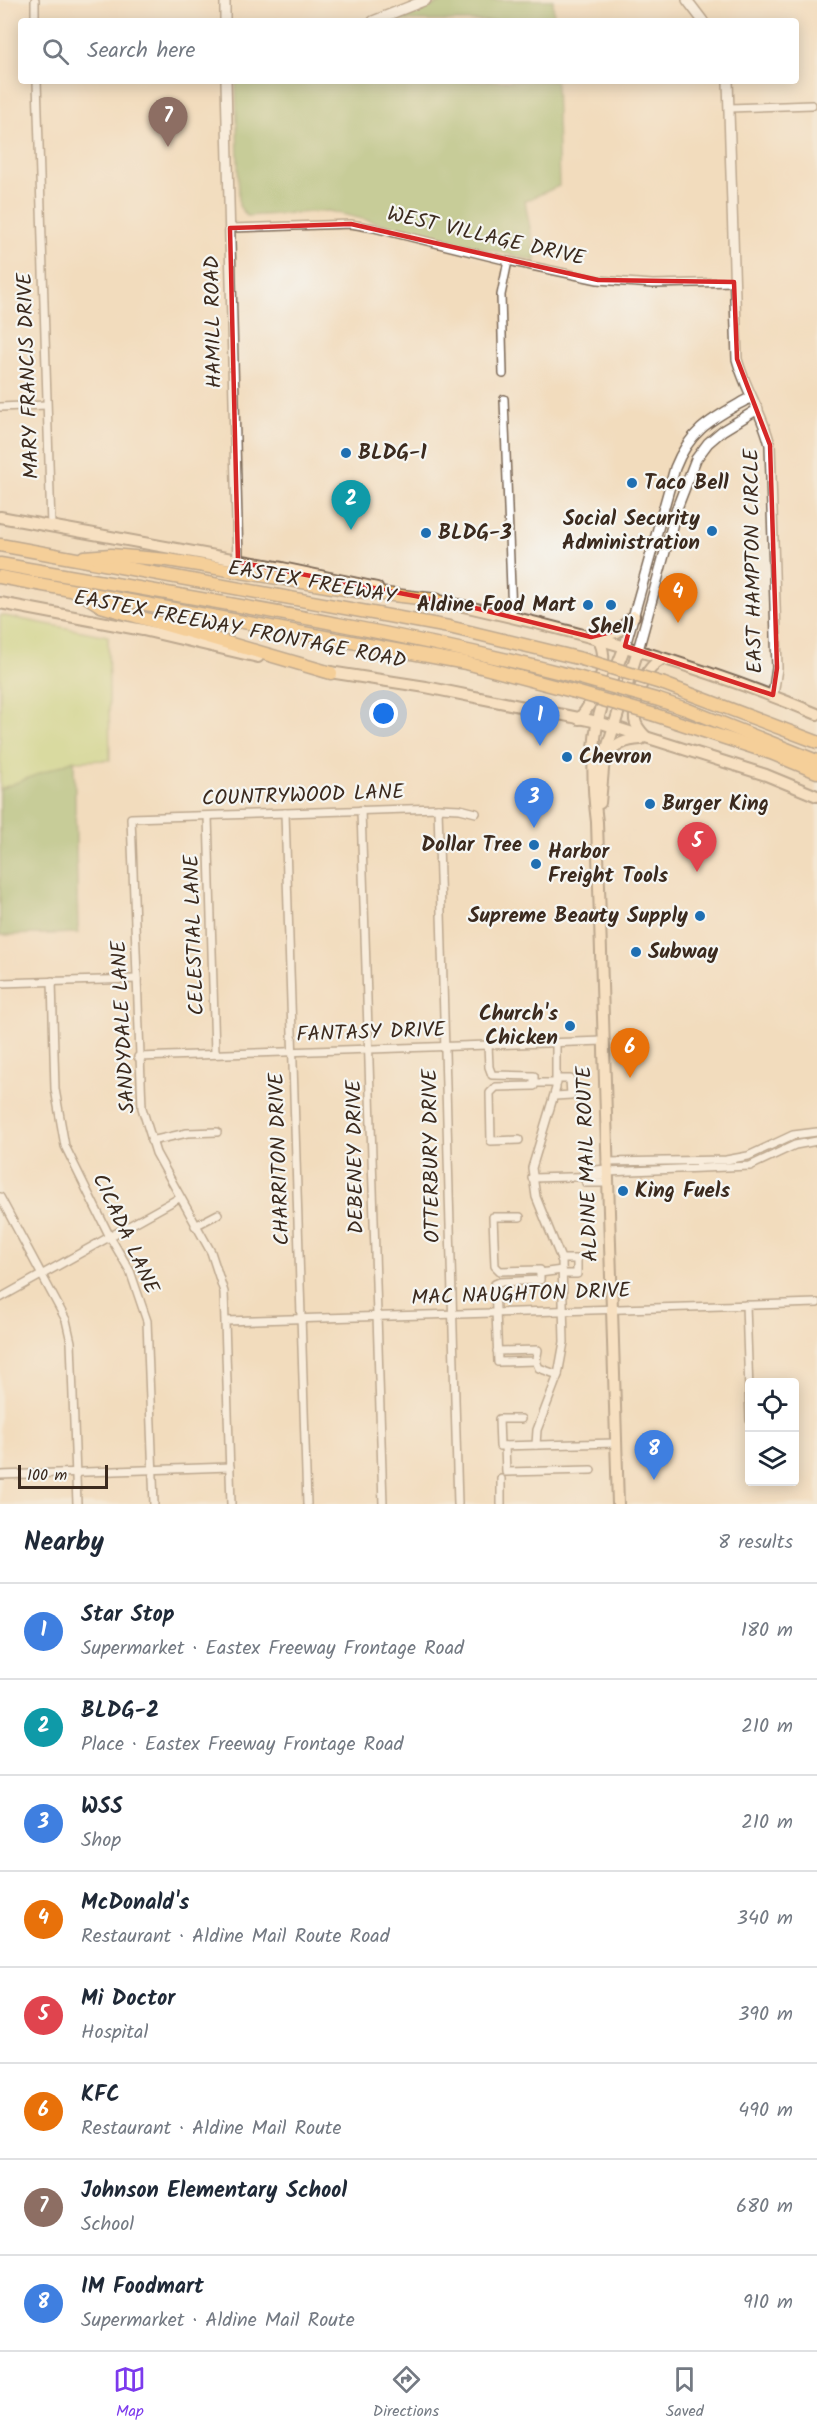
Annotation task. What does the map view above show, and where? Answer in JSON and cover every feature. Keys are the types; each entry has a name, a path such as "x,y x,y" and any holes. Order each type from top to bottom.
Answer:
{"highway":[{"name":"EASTEX FREEWAY","path":"0,545 449,627 582,659 664,684 817,742"},
{"path":"68,559 111,555 168,560 357,591 437,600"},
{"path":"0,564 348,624 503,658 659,700 817,761"},
{"path":"0,577 466,663 655,715 771,753 817,772"},
{"path":"81,593 101,606 332,673"},
{"path":"771,753 783,767 817,782"}],"main road":[{"path":"0,517 238,562 282,568 512,616 638,650 773,695 817,714"},
{"name":"EASTEX FREEWAY FRONTAGE ROAD","path":"0,603 143,630 332,673 426,687 597,722 765,775 817,796"},
{"path":"594,638 617,632 633,616"},
{"path":"579,719 587,710 601,671 604,649 594,638"},
{"name":"ALDINE MAIL ROUTE","path":"618,1504 597,822 593,771 597,722 625,646"},
{"name":"ALDINE MAIL ROUTE","path":"597,822 604,758 638,650"},
{"path":"648,739 638,729 635,721 637,704 643,681 651,668 662,659"},
{"path":"604,758 620,743 648,739"}],"street":[{"path":"35,0 35,18"},
{"path":"225,0 225,18"},
{"path":"381,18 426,0"},
{"path":"687,0 701,18"},
{"name":"MARY FRANCIS DRIVE","path":"37,84 51,526"},
{"name":"HAMILL ROAD","path":"226,84 238,562"},
{"name":"EAST HAMPTON CIRCLE","path":"728,84 737,359 743,381 766,425 770,445 777,668 773,695"},
{"path":"730,108 812,105"},
{"name":"WEST VILLAGE DRIVE","path":"230,228 351,224 508,261 621,283 734,282"},
{"path":"503,374 501,295 508,261"},
{"path":"625,646 682,450 688,440 706,422 751,397"},
{"path":"504,399 512,616"},
{"path":"0,407 46,405"},
{"path":"638,650 677,510 696,459 716,436 758,409"},
{"path":"706,422 716,436"},
{"path":"664,506 677,510"},
{"path":"642,587 654,591"},
{"name":"COUNTRYWOOD LANE","path":"131,818 438,808 460,809 476,813"},
{"name":"OTTERBURY DRIVE","path":"438,808 458,1504"},
{"name":"DEBENEY DRIVE","path":"361,810 382,1504"},
{"name":"CHARRITON DRIVE","path":"285,813 307,1504"},
{"name":"CELESTIAL LANE","path":"208,816 215,1053"},
{"name":"SANDYDALE LANE","path":"131,818 138,1057 142,1108 151,1141 179,1198 211,1252 224,1292 231,1504"},
{"path":"0,983 137,979"},
{"name":"CICADA LANE","path":"52,981 55,1089 65,1146 110,1237 130,1271 147,1321 154,1504"},
{"name":"FANTASY DRIVE","path":"138,1057 604,1041"},
{"path":"537,1445 537,1430 558,1375 563,1351 561,1259 536,1197 532,1178 533,1163 555,1096 556,1043"},
{"path":"488,1045 489,1070 496,1076 534,1076 534,1083"},
{"path":"496,1076 496,1087"},
{"path":"519,1140 491,1141 489,1095 492,1089 534,1086 534,1083 570,1079 571,1095 555,1096"},
{"path":"151,1141 187,1133 217,1132"},
{"path":"735,1159 607,1172 586,1183 584,1176 584,1171 607,1172 750,1166 795,1145 815,1141 815,1132 793,1135 748,1156 735,1159"},
{"path":"735,1159 735,1168"},
{"path":"532,1178 584,1176"},
{"path":"0,1197 2,1208 43,1274 66,1320 71,1342 76,1504"},
{"path":"0,1298 179,1198"},
{"path":"195,1226 218,1215"},
{"path":"500,1282 500,1271 495,1266 494,1217 520,1217"},
{"path":"540,1273 577,1274 577,1258 561,1259"},
{"path":"500,1271 540,1270 540,1280 500,1282 495,1285 498,1362 536,1361"},
{"name":"MAC NAUGHTON DRIVE","path":"226,1321 817,1303"},
{"path":"746,1305 749,1378"},
{"path":"497,1351 538,1350 536,1361 539,1368 558,1375"},
{"path":"521,1419 499,1419 500,1446 616,1443"},
{"path":"505,1446 506,1472 591,1470"},
{"path":"0,1475 230,1467"},
{"path":"501,1479 501,1504"}],"highlighted area":[{"path":"351,224 598,280 734,282 737,359 770,445 777,668 773,695 625,646 630,627 591,637 467,606 238,562 230,228"}],"green space":[{"path":"447,0 553,0 554,18 402,18"},
{"path":"236,84 556,84 559,186 525,201 536,261 329,211 247,216 239,206"},
{"path":"0,615 108,636 110,760 74,761 78,933 0,935"},
{"path":"74,760 78,933 0,935 0,789"}],"place":[{"name":"Johnson Elementary School","path":"168,147"},
{"name":"BLDG-1","path":"346,453"},
{"name":"Taco Bell","path":"632,483"},
{"name":"BLDG-2","path":"351,530"},
{"name":"Social Security Administration","path":"712,531"},
{"name":"BLDG-3","path":"426,533"},
{"name":"Aldine Food Mart","path":"588,605"},
{"name":"Shell","path":"611,605"},
{"name":"McDonald's","path":"678,623"},
{"name":"Star Stop","path":"540,746"},
{"name":"Chevron","path":"567,757"},
{"name":"Burger King","path":"650,804"},
{"name":"WSS","path":"534,828"},
{"name":"Dollar Tree","path":"534,845"},
{"name":"Harbor Freight Tools","path":"536,864"},
{"name":"Mi Doctor","path":"697,872"},
{"name":"Supreme Beauty Supply","path":"700,916"},
{"name":"Subway","path":"636,952"},
{"name":"Church's Chicken","path":"570,1026"},
{"name":"KFC","path":"630,1078"},
{"name":"King Fuels","path":"623,1191"},
{"name":"IM Foodmart","path":"654,1480"}]}
